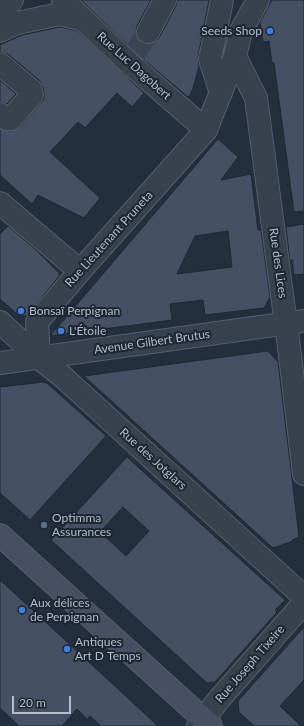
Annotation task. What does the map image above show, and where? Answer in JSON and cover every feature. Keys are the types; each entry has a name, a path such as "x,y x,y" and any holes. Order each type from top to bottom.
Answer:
{"main road":[{"path":"0,535 204,724"}],"street":[{"path":"0,14 12,0"},
{"name":"Rue Luc Dagobert","path":"63,0 84,20 131,59 206,130"},
{"path":"148,32 165,0"},
{"path":"220,92 210,59 222,0"},
{"path":"206,130 235,56 241,31 258,0"},
{"path":"0,31 18,23 60,14 84,20"},
{"name":"Rue des Lices","path":"235,56 256,98 295,322 304,474"},
{"path":"0,64 30,90 32,96 11,119 6,119 0,114"},
{"name":"Rue Lieutenant Pruneta","path":"39,358 37,322 80,271 206,130"},
{"path":"0,203 80,271"},
{"name":"Rue des Jotglars","path":"0,322 304,597"},
{"name":"Avenue Gilbert Brutus","path":"0,364 295,322"},
{"name":"Rue Joseph Tixeire","path":"204,724 220,698 304,603"}],"building":[{"path":"81,0 151,0 137,26 136,32 138,39 142,43 148,44 154,43 159,38 176,6 177,0 209,0 198,57 199,66 190,95 188,97 137,54"},
{"path":"272,0 304,0 304,211 294,212 274,63 272,63 269,41 263,42 260,22"},
{"path":"60,27 78,31 144,93 132,107 117,93 85,128 78,122 50,152 100,198 84,218 38,195 32,204 0,175 0,129 11,131 20,127 44,99 44,93 43,87 39,80 8,54 0,52 0,45 22,35"},
{"path":"0,80 16,94 7,104 0,102"},
{"path":"218,139 238,157 221,180 251,174 258,230 261,230 270,297 264,308 205,315 203,300 170,304 172,320 50,336","holes":["228,231 232,267 177,274 195,236"]},
{"path":"304,224 304,274 294,275 292,259 290,262 286,227"},
{"path":"8,226 35,249 59,273 59,276 27,316 19,316 0,299 0,234"},
{"path":"268,351 278,362 299,537 292,540 293,541 273,548 84,376"},
{"path":"43,382 48,384 106,436 30,520 0,493 0,387"},
{"path":"127,457 285,600 275,610 277,612 215,682 207,683 51,540","holes":["123,507 149,531 126,556 100,532"]},
{"path":"0,580 158,726 101,726 90,716 87,719 77,709 62,726 19,726 0,708"},
{"path":"304,627 304,680 280,706 301,726 254,726 239,712 238,701"}],"tunnel":[{"path":"134,55 148,32"}],"place":[{"name":"Seeds Shop","path":"270,31"},
{"name":"Bonsaï Perpignan","path":"21,311"},
{"name":"L'Étoile","path":"61,331"},
{"name":"Optimma Assurances","path":"44,525"},
{"name":"Aux délices de Perpignan","path":"22,610"},
{"name":"Antiques Art D Temps","path":"67,649"}]}
